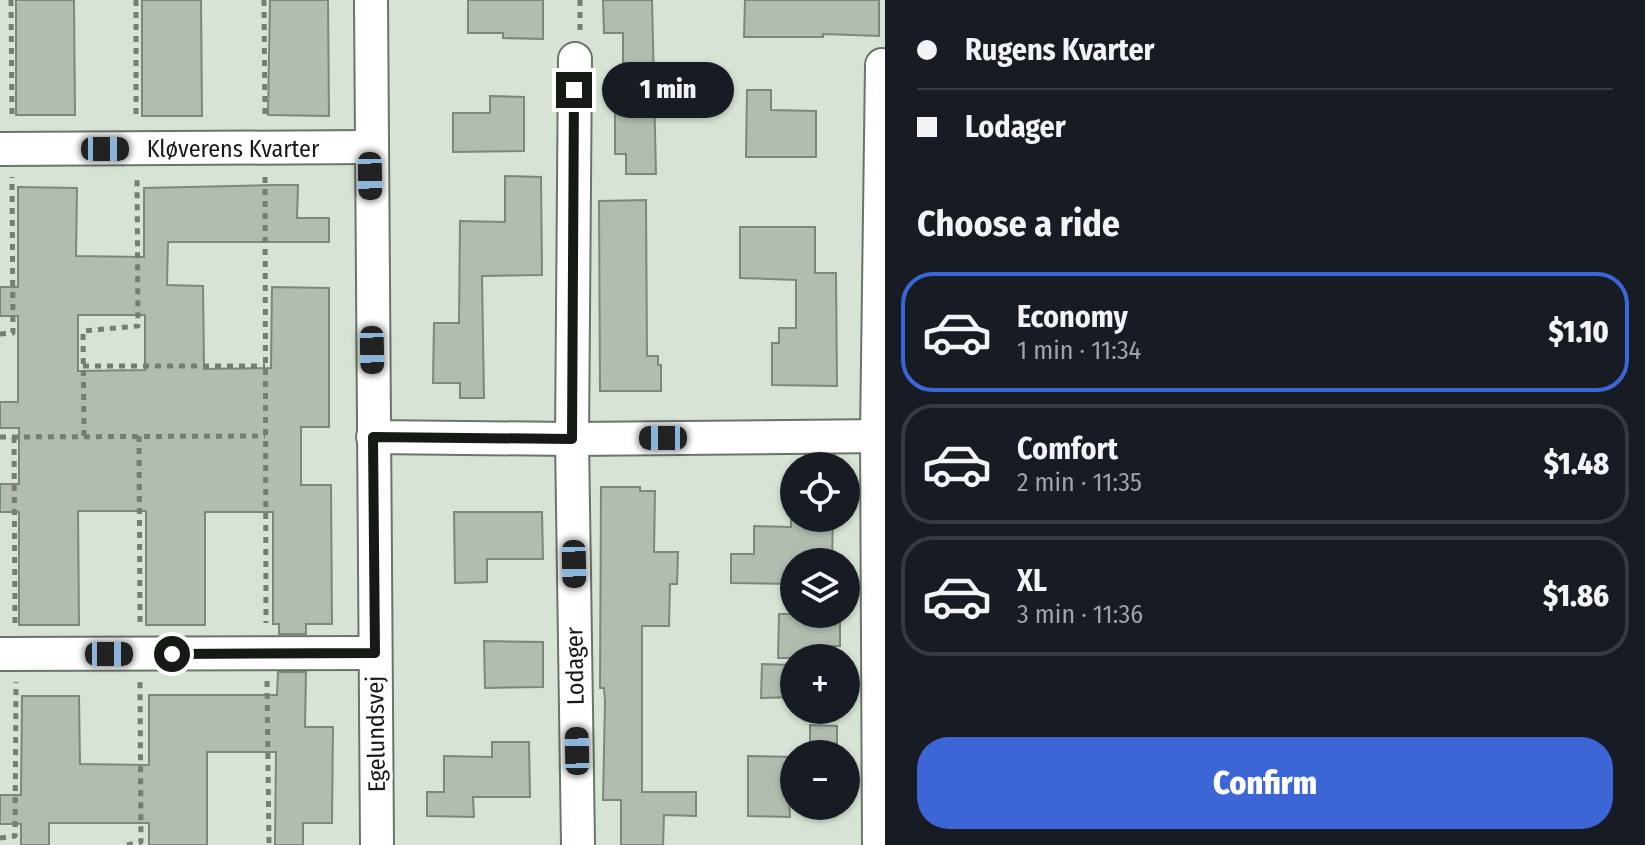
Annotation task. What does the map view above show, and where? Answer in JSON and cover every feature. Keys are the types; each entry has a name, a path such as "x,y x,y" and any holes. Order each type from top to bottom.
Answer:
{"street":[{"name":"Egelundsvej","path":"371,0 377,845"},
{"name":"Lodager","path":"575,59 572,439 578,845"},
{"path":"879,845 882,65"},
{"name":"Kløverens Kvarter","path":"0,149 370,147"},
{"path":"373,437 881,436"},
{"path":"0,654 375,653"}],"path":[{"path":"84,436 83,331 138,326 136,0"},
{"path":"264,0 269,845"},
{"path":"83,366 265,366"},
{"path":"0,437 265,436"}],"building":[{"path":"16,0 74,0 75,115 16,115"},
{"path":"142,0 201,0 202,116 142,116"},
{"path":"270,0 328,0 329,116 268,115"},
{"path":"468,0 543,0 543,39 503,38 503,33 468,33"},
{"path":"603,0 652,0 656,174 626,174 626,154 615,154 615,87 623,87 623,33 604,33"},
{"path":"745,0 879,0 879,36 823,34 823,37 744,37"},
{"path":"747,90 771,90 771,110 816,111 816,157 746,157"},
{"path":"490,96 524,97 524,151 453,152 453,113 490,113"},
{"path":"505,176 541,177 542,275 482,276 484,398 460,398 460,383 433,383 434,323 459,323 460,221 505,222"},
{"path":"298,185 297,218 329,218 329,242 168,242 167,285 203,286 204,369 271,368 272,287 329,288 329,427 301,427 301,485 331,485 332,624 306,624 306,634 279,634 279,624 273,624 273,512 205,512 205,625 146,625 146,511 78,511 79,625 19,625 19,512 0,512 0,484 19,484 19,428 0,428 0,402 18,402 18,316 0,316 0,287 18,287 18,187 77,188 76,256 144,257 144,188","holes":["78,315 145,315 145,370 78,371"]},
{"path":"646,200 647,356 658,356 661,391 600,391 599,201"},
{"path":"740,227 815,227 815,273 836,273 837,386 772,385 772,343 779,343 779,328 796,328 796,280 740,278"},
{"path":"601,487 640,487 640,491 655,491 654,552 678,552 677,584 670,584 669,626 642,626 642,792 696,792 696,816 664,815 663,845 621,845 621,800 603,800 605,701 604,688 600,688"},
{"path":"454,512 542,512 543,559 487,559 487,582 455,583"},
{"path":"754,526 780,527 780,532 833,532 832,548 780,548 780,584 731,583 731,554 754,554"},
{"path":"779,614 780,628 840,628 840,644 780,644 778,658"},
{"path":"484,641 543,642 543,687 485,688"},
{"path":"762,664 780,665 780,697 761,698"},
{"path":"278,672 306,672 305,727 333,727 332,823 303,823 303,845 275,845 276,752 207,752 207,845 149,845 149,823 49,823 49,845 21,845 21,824 0,824 0,795 21,795 22,696 79,696 80,764 149,765 149,695 277,695"},
{"path":"810,725 837,726 837,740 810,740"},
{"path":"492,742 529,742 530,797 473,797 474,817 427,816 427,792 444,792 444,756 492,757"},
{"path":"748,756 780,757 780,817 748,816"}],"route":[{"path":"172,654 375,653 373,437 572,439 574,90"}]}
